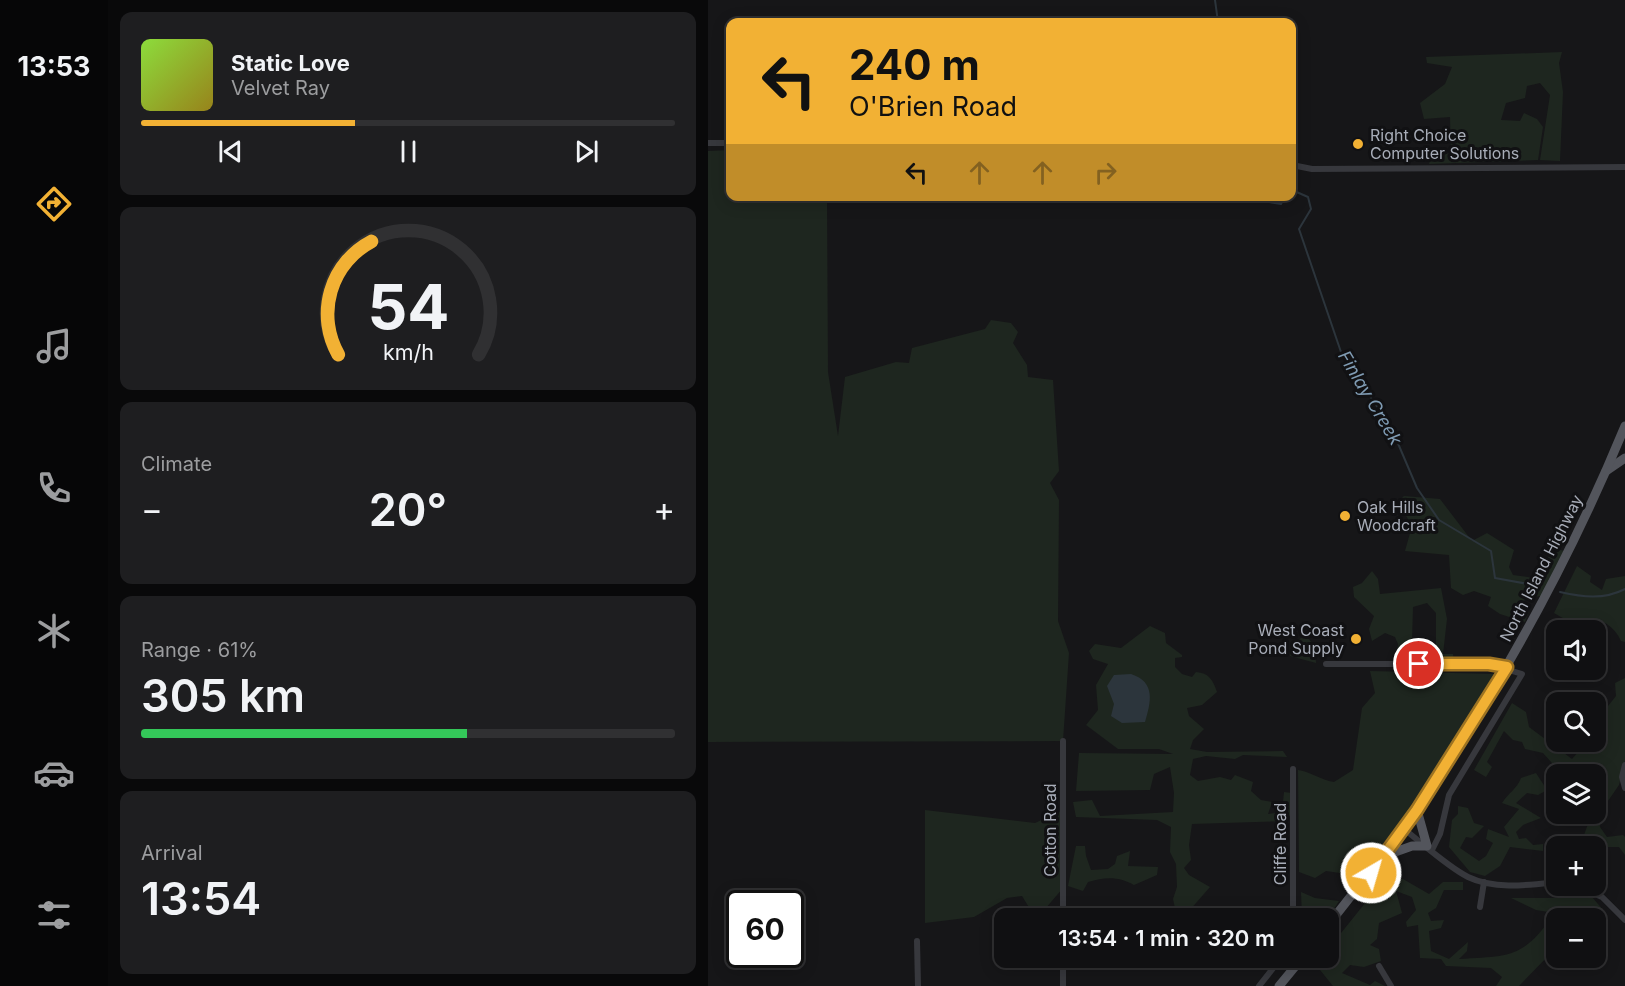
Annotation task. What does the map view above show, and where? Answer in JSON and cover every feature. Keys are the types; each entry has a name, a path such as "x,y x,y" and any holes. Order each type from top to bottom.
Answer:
{"main road":[{"name":"North Island Highway","path":"1339,912 1404,829 1507,667 1573,542 1625,426"},
{"path":"1606,471 1625,459"},
{"path":"1384,856 1412,846 1429,848 1417,810"},
{"path":"1280,986 1294,968"}],"street":[{"path":"708,143 726,143"},
{"path":"1296,166 1312,169 1625,167"},
{"path":"1326,664 1489,664 1507,667 1522,674 1449,795 1440,834 1429,848"},
{"name":"Cotton Road","path":"1063,741 1063,908"},
{"path":"1625,765 1622,777 1625,788"},
{"name":"Cliffe Road","path":"1293,769 1293,908"},
{"path":"1404,829 1467,876 1484,882 1521,886 1546,883"},
{"path":"1480,907 1484,882"},
{"path":"1600,896 1625,920"},
{"path":"917,940 918,986"},
{"path":"1379,966 1391,986"},
{"path":"1063,968 1063,986"},
{"path":"1259,986 1273,968"}],"shaded area":[{"path":"1562,52 1559,63 1563,92 1560,161 1540,160 1550,95 1540,83 1527,86 1525,98 1506,103 1501,120 1520,121 1524,113 1537,119 1543,127 1538,160 1429,164 1431,157 1451,153 1450,117 1424,119 1420,103 1445,84 1452,67 1427,63 1426,57"},
{"path":"726,150 726,201 827,201 828,372 838,436 845,377 896,362 909,363 912,348 985,329 991,320 1011,323 1018,332 1013,343 1027,365 1028,377 1053,380 1059,471 1050,483 1059,500 1058,621 1069,653 1063,741 708,742 708,151"},
{"path":"1404,496 1440,499 1472,541 1487,533 1514,550 1509,567 1513,575 1535,578 1554,548 1564,551 1541,596 1525,598 1523,607 1529,611 1525,622 1500,614 1488,606 1491,597 1474,591 1463,595 1451,588 1449,555 1405,551 1412,526 1398,502"},
{"path":"1577,566 1591,576 1590,582 1602,590 1606,579 1625,576 1625,642 1621,641 1612,628 1606,624 1606,620 1584,618 1566,620 1554,613"},
{"path":"1372,571 1378,579 1380,594 1441,588 1447,619 1443,654 1453,654 1454,661 1420,661 1422,651 1436,645 1436,613 1427,603 1413,607 1412,642 1408,658 1403,658 1397,652 1398,644 1395,637 1385,633 1372,641 1369,629 1374,616 1354,597 1353,587 1362,583"},
{"path":"1150,626 1165,633 1166,643 1182,655 1182,657 1175,658 1175,667 1182,674 1192,677 1196,672 1204,674 1212,681 1217,692 1202,705 1187,708 1189,716 1204,729 1193,740 1190,749 1207,752 1283,751 1287,757 1243,755 1235,759 1206,756 1193,759 1190,775 1198,781 1220,777 1231,780 1235,775 1253,782 1251,791 1261,800 1272,802 1268,814 1282,812 1284,792 1292,793 1291,813 1287,821 1192,824 1189,845 1191,860 1184,868 1189,875 1210,887 1192,908 1175,908 1173,899 1177,887 1176,864 1170,852 1171,827 1157,820 1076,817 1073,802 1092,800 1100,816 1173,812 1174,793 1170,767 1154,774 1150,790 1076,791 1079,753 1173,754 1159,749 1118,749 1086,725 1098,710 1096,685 1108,664 1093,659 1089,651 1095,644 1121,648"},
{"path":"1306,636 1315,646 1316,663 1290,656 1294,643"},
{"path":"1370,671 1496,674 1428,783 1353,887 1346,884 1347,874 1326,871 1315,878 1299,872 1298,770 1334,782 1353,770 1362,708 1375,693"},
{"path":"1131,674 1145,682 1148,687 1150,700 1145,722 1122,723 1111,716 1114,704 1107,686 1114,675"},
{"path":"1625,678 1625,761 1619,785 1606,804 1606,764 1552,763 1543,753 1525,749 1522,742 1513,740 1504,731 1487,762 1492,767 1486,777 1474,770 1512,703 1526,712 1529,727 1546,740 1546,752 1563,752 1572,759 1578,752 1606,752 1606,708 1616,696 1615,683"},
{"path":"1536,773 1546,788 1538,795 1527,793 1516,803 1541,818 1523,825 1516,832 1519,839 1526,838 1533,845 1543,844 1543,851 1510,847 1500,866 1485,876 1470,872 1449,847 1452,820 1458,814 1458,806 1468,808 1474,823 1484,826 1472,838 1466,837 1460,848 1479,861 1486,856 1493,843 1486,839 1488,829 1509,837 1504,827 1519,809 1502,803 1521,778"},
{"path":"925,810 1035,823 1063,810 1063,888 1046,908 1029,908 1022,896 1007,898 974,917 925,923"},
{"path":"1588,824 1600,824 1607,837 1623,835 1625,837 1625,855 1619,847 1606,847 1606,836 1584,836"},
{"path":"1076,846 1085,846 1091,870 1108,869 1115,864 1117,856 1130,851 1128,866 1158,867 1157,875 1134,885 1111,878 1088,882 1083,891 1068,886"},
{"path":"1403,879 1429,894 1443,882 1463,882 1463,890 1444,890 1436,908 1428,913 1431,921 1444,920 1441,928 1429,931 1431,951 1449,959 1468,942 1467,951 1459,959 1504,955 1525,947 1546,925 1546,958 1519,986 1496,986 1502,977 1491,968 1446,966 1441,959 1420,958 1418,925 1407,927 1406,922 1416,910 1412,897 1396,891 1402,913 1379,923 1377,939 1370,945 1379,949 1381,961 1364,967 1350,965 1342,973 1370,985 1375,981 1385,986 1333,986 1318,968 1339,968 1339,936 1382,882"},
{"path":"1301,892 1315,898 1339,901 1334,908 1302,908"},
{"path":"1591,896 1601,908 1546,908 1546,912 1536,910 1511,898 1563,898"}],"waterway":[{"name":"Finlay Creek","path":"1215,0 1217,18"},
{"name":"Finlay Creek","path":"1296,192 1308,197 1311,209 1299,229 1342,355 1391,427 1417,488 1439,520 1491,551 1495,578 1539,586"},
{"name":"Finlay Creek","path":"1263,201 1281,204 1282,201"},
{"name":"Finlay Creek","path":"1560,592 1593,596 1609,595 1625,589"}],"place":[{"name":"Right Choice Computer Solutions","path":"1358,144"},
{"name":"Oak Hills Woodcraft","path":"1345,516"},
{"name":"West Coast Pond Supply","path":"1356,639"}],"route":[{"path":"1371,873 1417,810 1466,736 1507,667 1489,664 1419,664"}]}
